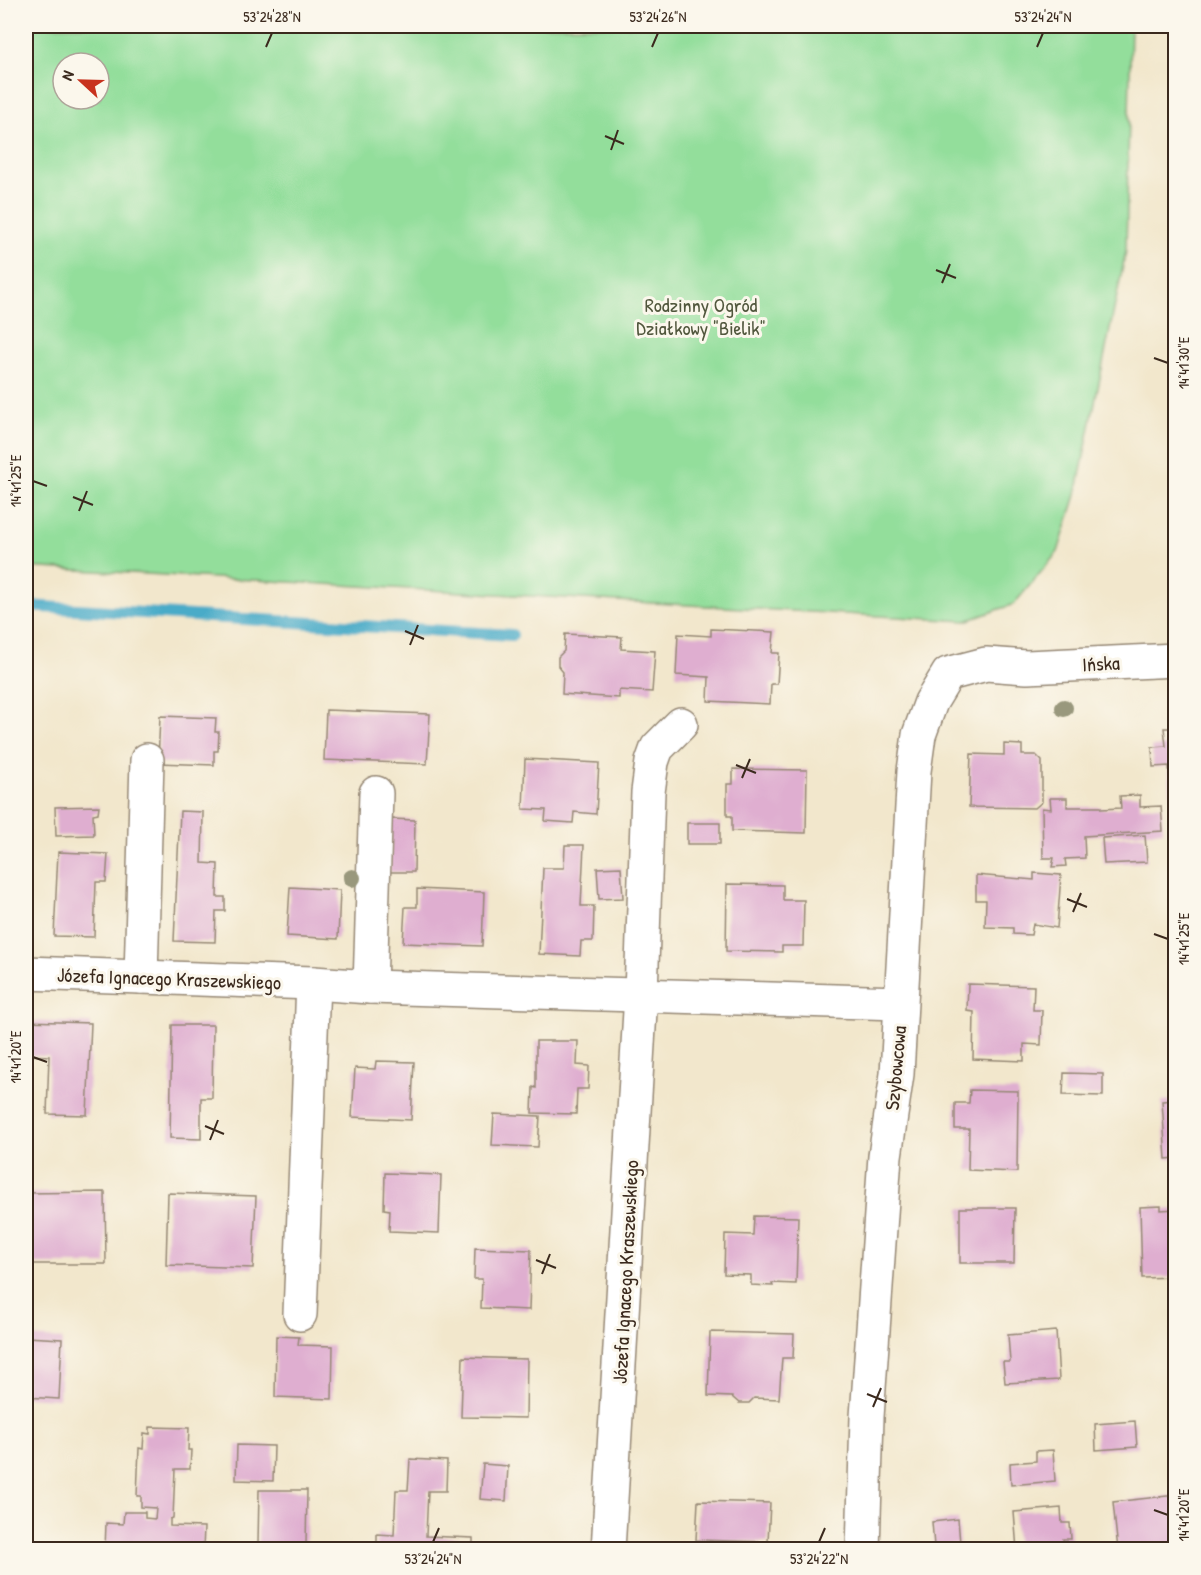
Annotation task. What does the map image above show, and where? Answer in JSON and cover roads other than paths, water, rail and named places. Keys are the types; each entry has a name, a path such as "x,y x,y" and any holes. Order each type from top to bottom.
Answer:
{"street":[{"name":"Ińska","path":"1027,667 1176,660"},
{"name":"Szybowcowa","path":"863,1550 867,1417 885,1156 897,1074 914,771 920,735 931,702 948,674 986,664 1027,667"},
{"name":"Józefa Ignacego Kraszewskiego","path":"608,1550 641,994 648,792 652,762 657,748 681,724"},
{"path":"141,977 147,760"},
{"path":"370,987 376,793"},
{"name":"Józefa Ignacego Kraszewskiego","path":"26,973 370,987 900,1003"},
{"path":"300,1314 313,983"}],"waterway":[{"path":"26,606 512,635"}],"park label":[{"name":"Rodzinny Ogród Działkowy \"Bielik\"","path":"701,316"}]}
